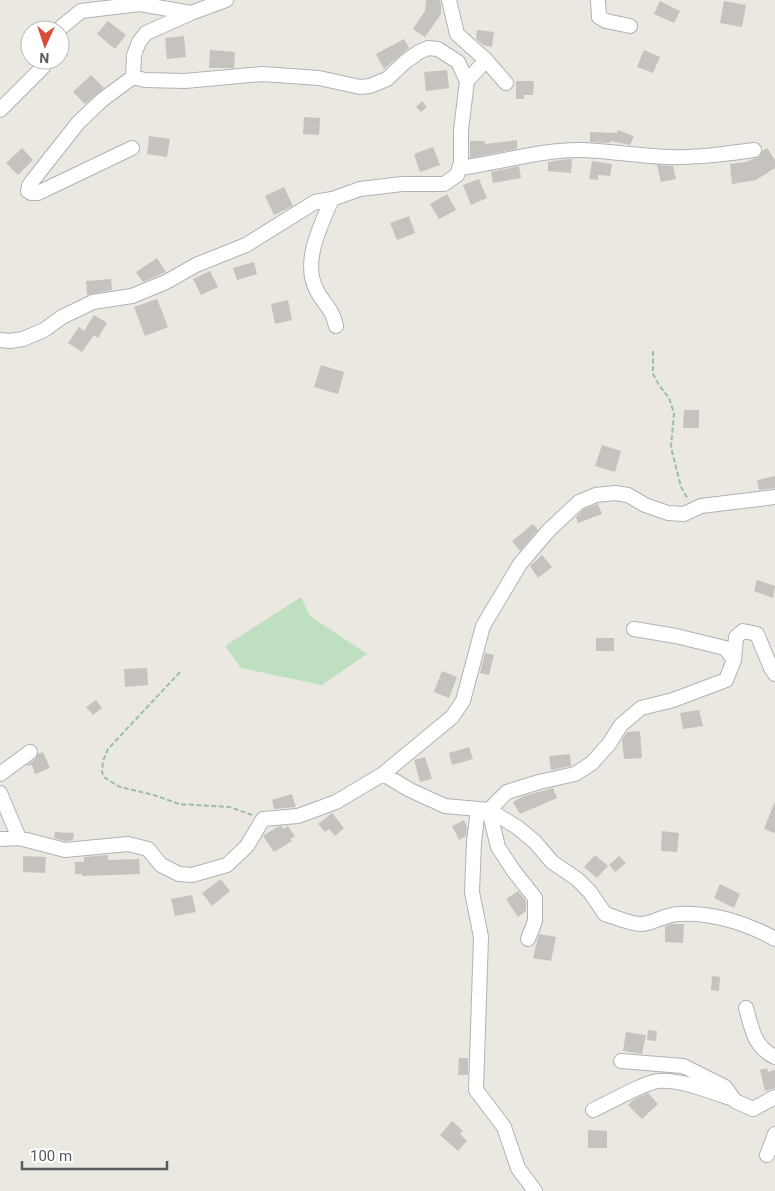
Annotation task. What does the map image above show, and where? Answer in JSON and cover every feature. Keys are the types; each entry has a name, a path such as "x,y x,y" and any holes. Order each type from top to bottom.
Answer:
{"street":[{"path":"133,77 134,55 139,42 146,33 191,12 226,0"},
{"path":"450,0 457,34 486,60 506,83"},
{"path":"598,0 599,17 606,21 630,26"},
{"path":"70,20 81,11 137,2 191,12"},
{"path":"0,340 23,339 44,330 62,317 93,302 132,296 166,282 196,264 246,245 315,202 332,199 360,189 402,184 444,184 457,175 467,81 458,62 438,49 428,48 418,52 387,79 370,86 360,87 319,78 262,74 185,81 145,80 133,77"},
{"path":"467,81 486,60"},
{"path":"0,110 40,70"},
{"path":"132,148 38,193 28,191 28,186 78,124 102,100 133,77"},
{"path":"459,168 486,165 557,151 584,150 668,157 714,156 754,150"},
{"path":"332,199 314,241 312,274 316,288 334,315 336,326"},
{"path":"0,839 19,838 65,850 128,844 148,850 161,865 179,874 192,875 227,865 247,846 263,819 298,816 336,802 384,774 452,717 463,701 483,626 520,564 549,530 578,502 596,495 615,493 628,495 645,505 668,513 684,514 701,506 775,497"},
{"path":"634,629 676,636 725,648 734,660"},
{"path":"535,1191 518,1168 504,1127 476,1090 480,937 472,892 474,842 484,810 507,792 575,774 592,763 609,744 621,725 641,708 673,700 726,680 734,660 736,638 743,631 757,634 775,674"},
{"path":"0,774 30,752"},
{"path":"384,774 410,790 446,806 484,810 523,832 535,842 552,862 577,879 590,892 605,914 641,924 656,921 664,916 679,914 707,916 747,926 775,939"},
{"path":"0,793 19,838"},
{"path":"484,810 498,847 512,870 535,898 535,921 528,939"},
{"path":"746,1008 755,1038 764,1052 775,1057"},
{"path":"621,1061 683,1066 725,1087 735,1100"},
{"path":"593,1110 656,1081 676,1083 714,1092 753,1109 775,1098"},
{"path":"766,1155 775,1134"}],"path":[{"path":"654,351 653,374 669,398 674,413 671,447 681,487 688,500 701,506"},
{"path":"180,672 108,749 103,761 102,772 105,778 120,787 154,795 179,804 230,807 263,819"}],"green space":[{"path":"301,597 310,616 367,654 322,685 241,668 225,646"}],"building":[{"path":"426,0 440,0 441,14 425,37 413,29 425,11"},
{"path":"660,1 680,11 674,23 654,14"},
{"path":"724,1 746,5 742,27 720,23"},
{"path":"108,21 126,35 115,49 97,34"},
{"path":"477,30 494,32 492,47 483,45 476,39"},
{"path":"184,36 186,57 167,59 165,38"},
{"path":"404,39 409,48 384,69 376,54"},
{"path":"210,50 235,52 234,68 209,68"},
{"path":"644,50 660,57 653,73 637,67"},
{"path":"447,70 449,88 426,91 424,72"},
{"path":"91,75 104,88 85,104 73,92"},
{"path":"516,81 534,81 533,95 524,95 524,99 516,99"},
{"path":"422,101 427,107 421,112 416,107"},
{"path":"304,117 320,118 319,135 303,134"},
{"path":"618,130 634,136 630,145 610,141 610,143 590,142 590,132 617,133"},
{"path":"149,136 170,139 167,157 147,154"},
{"path":"517,140 517,149 470,158 470,141 485,141 485,144"},
{"path":"433,147 440,165 420,172 414,154"},
{"path":"22,148 33,160 18,175 6,163"},
{"path":"767,148 775,160 775,168 756,180 732,184 730,164 746,162 759,157 762,151"},
{"path":"572,159 571,173 548,171 548,162"},
{"path":"592,161 612,164 610,176 598,175 598,180 589,179"},
{"path":"657,165 673,166 676,179 661,182"},
{"path":"519,166 521,178 493,183 491,172"},
{"path":"479,179 487,198 471,205 463,185"},
{"path":"284,187 293,206 274,215 265,196"},
{"path":"447,194 456,210 439,219 430,204"},
{"path":"409,216 415,233 397,240 390,223"},
{"path":"157,258 166,272 143,282 136,272"},
{"path":"254,262 257,274 237,280 233,268"},
{"path":"210,271 218,287 201,295 193,279"},
{"path":"111,279 112,290 87,295 86,281"},
{"path":"157,299 168,327 145,336 134,307"},
{"path":"288,300 292,320 275,324 271,304"},
{"path":"94,315 107,323 98,338 94,335 82,352 68,343 79,327 84,331"},
{"path":"321,365 344,372 338,394 314,387"},
{"path":"684,410 699,410 699,428 683,428"},
{"path":"602,445 621,451 615,472 595,466"},
{"path":"775,476 775,488 759,490 757,480"},
{"path":"598,504 602,514 578,523 576,517 584,509"},
{"path":"533,524 538,530 520,551 512,541"},
{"path":"542,555 552,567 538,578 530,566"},
{"path":"757,580 775,586 773,598 754,591"},
{"path":"596,638 614,638 614,651 596,651"},
{"path":"485,653 494,655 489,675 480,673"},
{"path":"147,668 148,685 125,687 124,669"},
{"path":"442,671 457,677 449,698 434,692"},
{"path":"96,700 102,708 93,715 86,707"},
{"path":"699,710 703,726 683,729 680,713"},
{"path":"640,731 642,758 624,759 622,740 627,732"},
{"path":"469,747 473,759 452,765 449,753"},
{"path":"43,752 50,768 35,774 32,765 26,766 38,754"},
{"path":"570,754 571,766 551,770 549,756"},
{"path":"425,757 432,779 420,782 414,760"},
{"path":"553,788 557,798 520,814 513,802 524,796"},
{"path":"292,794 296,807 274,809 272,800"},
{"path":"775,803 775,833 764,829"},
{"path":"332,813 344,828 335,836 329,829 325,832 318,824"},
{"path":"464,820 467,827 466,836 459,840 452,826"},
{"path":"282,826 283,829 288,826 295,836 290,839 292,841 274,852 263,836"},
{"path":"662,831 679,833 677,852 661,851"},
{"path":"55,832 74,833 73,840 66,841 54,838"},
{"path":"108,855 108,860 139,859 140,874 82,876 82,874 75,874 75,862 84,862 84,857"},
{"path":"595,855 608,866 597,878 584,867"},
{"path":"23,856 46,857 45,873 23,872"},
{"path":"619,856 626,863 615,872 609,865"},
{"path":"221,879 230,891 212,906 202,893"},
{"path":"720,884 740,894 734,908 714,898"},
{"path":"518,891 526,901 526,911 518,917 506,899"},
{"path":"192,895 196,912 175,916 171,899"},
{"path":"684,924 683,943 665,942 665,926"},
{"path":"539,934 556,937 551,961 533,958"},
{"path":"712,976 720,977 719,991 711,990"},
{"path":"648,1030 657,1031 656,1041 647,1040"},
{"path":"626,1032 646,1035 642,1054 623,1051"},
{"path":"459,1058 468,1058 468,1075 458,1075"},
{"path":"767,1068 768,1072 775,1070 775,1088 765,1091 760,1070"},
{"path":"648,1093 658,1104 642,1119 628,1105 633,1100"},
{"path":"452,1121 463,1131 460,1134 467,1141 458,1151 440,1135"},
{"path":"588,1130 607,1131 607,1148 588,1148"}]}
